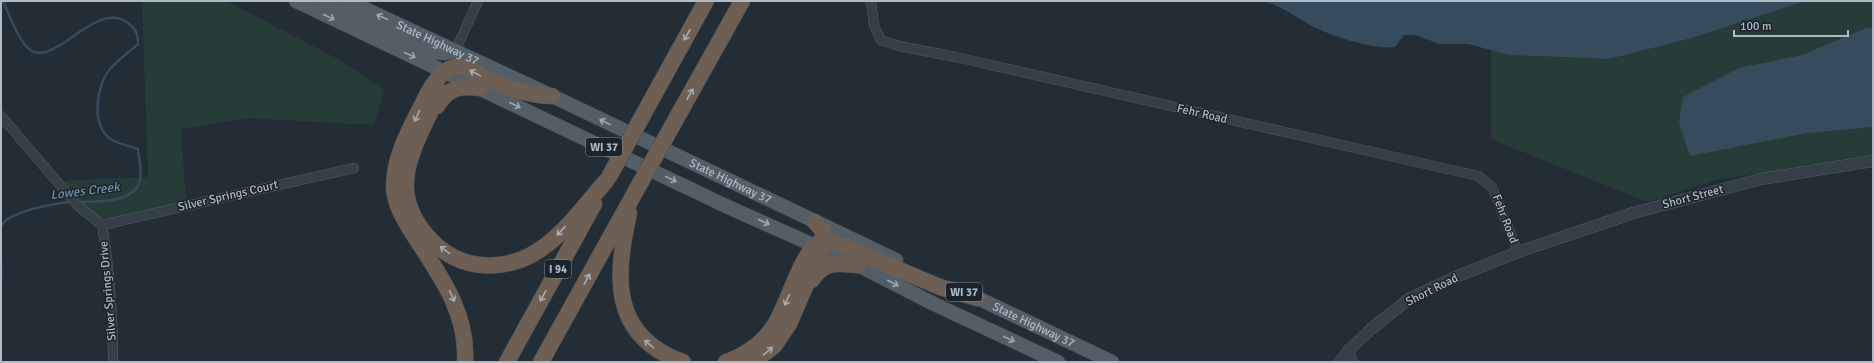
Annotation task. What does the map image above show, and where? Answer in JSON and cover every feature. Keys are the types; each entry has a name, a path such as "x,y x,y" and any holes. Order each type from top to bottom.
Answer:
{"highway":[{"name":"I 94","path":"507,362 706,1"},
{"name":"I 94","path":"540,362 742,1"},
{"path":"465,362 463,327 455,303 439,274 401,214 394,189 398,160 406,139 434,82 455,67 462,66 492,81 525,93 552,96"},
{"path":"446,72 443,86 424,128 407,172 406,183 407,195 419,225 434,242 451,255 468,262 499,264 511,262 531,255 544,247 558,234 608,179"},
{"path":"424,128 438,105 448,93 463,87 480,88"},
{"path":"636,192 624,236 621,265 622,298 627,314 634,327 643,338 662,353 683,362"},
{"path":"798,304 820,245 822,230 815,222"},
{"path":"726,362 744,356 764,339 771,330 802,265 820,245 830,241 940,287 977,298"},
{"path":"753,362 770,350 777,342 815,274 828,264 835,263 858,265"}],"main road":[{"name":"State Highway 37","path":"296,1 728,207 820,245 934,304 1058,362"},
{"path":"323,1 433,52 443,53 456,51"},
{"name":"State Highway 37","path":"348,1 552,96 1112,362"}],"street":[{"path":"446,72 478,1"},
{"name":"Fehr Road","path":"871,1 874,26 881,40 899,46 956,57 1478,176 1492,187 1518,252"},
{"name":"Silver Springs Drive","path":"2,118 84,212 102,225 106,249 112,312 113,362"},
{"name":"Short Street","path":"1518,252 1633,213 1761,178 1873,161"},
{"name":"Silver Springs Court","path":"102,225 354,168"},
{"name":"Short Road","path":"1340,362 1349,350 1371,329 1409,299 1453,278 1518,252"},
{"path":"1349,350 1354,362"}],"green space":[{"path":"142,1 226,1 340,60 384,90 374,125 247,118 181,129 186,202 111,219 95,215 77,200 61,181 148,177"},
{"path":"1811,1 1873,1 1873,156 1720,179 1647,202 1491,139 1491,49 1509,55 1609,59 1692,38 1799,3"}],"water":[{"path":"1263,1 1811,1 1799,3 1692,38 1609,59 1509,55 1468,44 1440,44 1415,35 1404,35 1395,47 1362,44 1338,37 1316,28 1281,8"},
{"path":"1866,28 1873,28 1873,127 1807,133 1690,156 1679,123 1683,97 1739,68 1802,55"}],"waterway":[{"name":"Lowes Creek","path":"3,1 20,38 29,49 34,52 44,52 55,48 91,24 104,19 116,18 128,23 133,27 138,37 138,44 120,59 105,76 99,95 98,116 100,125 105,134 112,140 138,149 141,169 140,180 137,188 123,197 114,200 77,202"},
{"name":"Lowes Creek","path":"1,226 13,216 23,212 45,206 72,202"},
{"name":"Lowes Creek","path":"1,259 1,280"}]}
